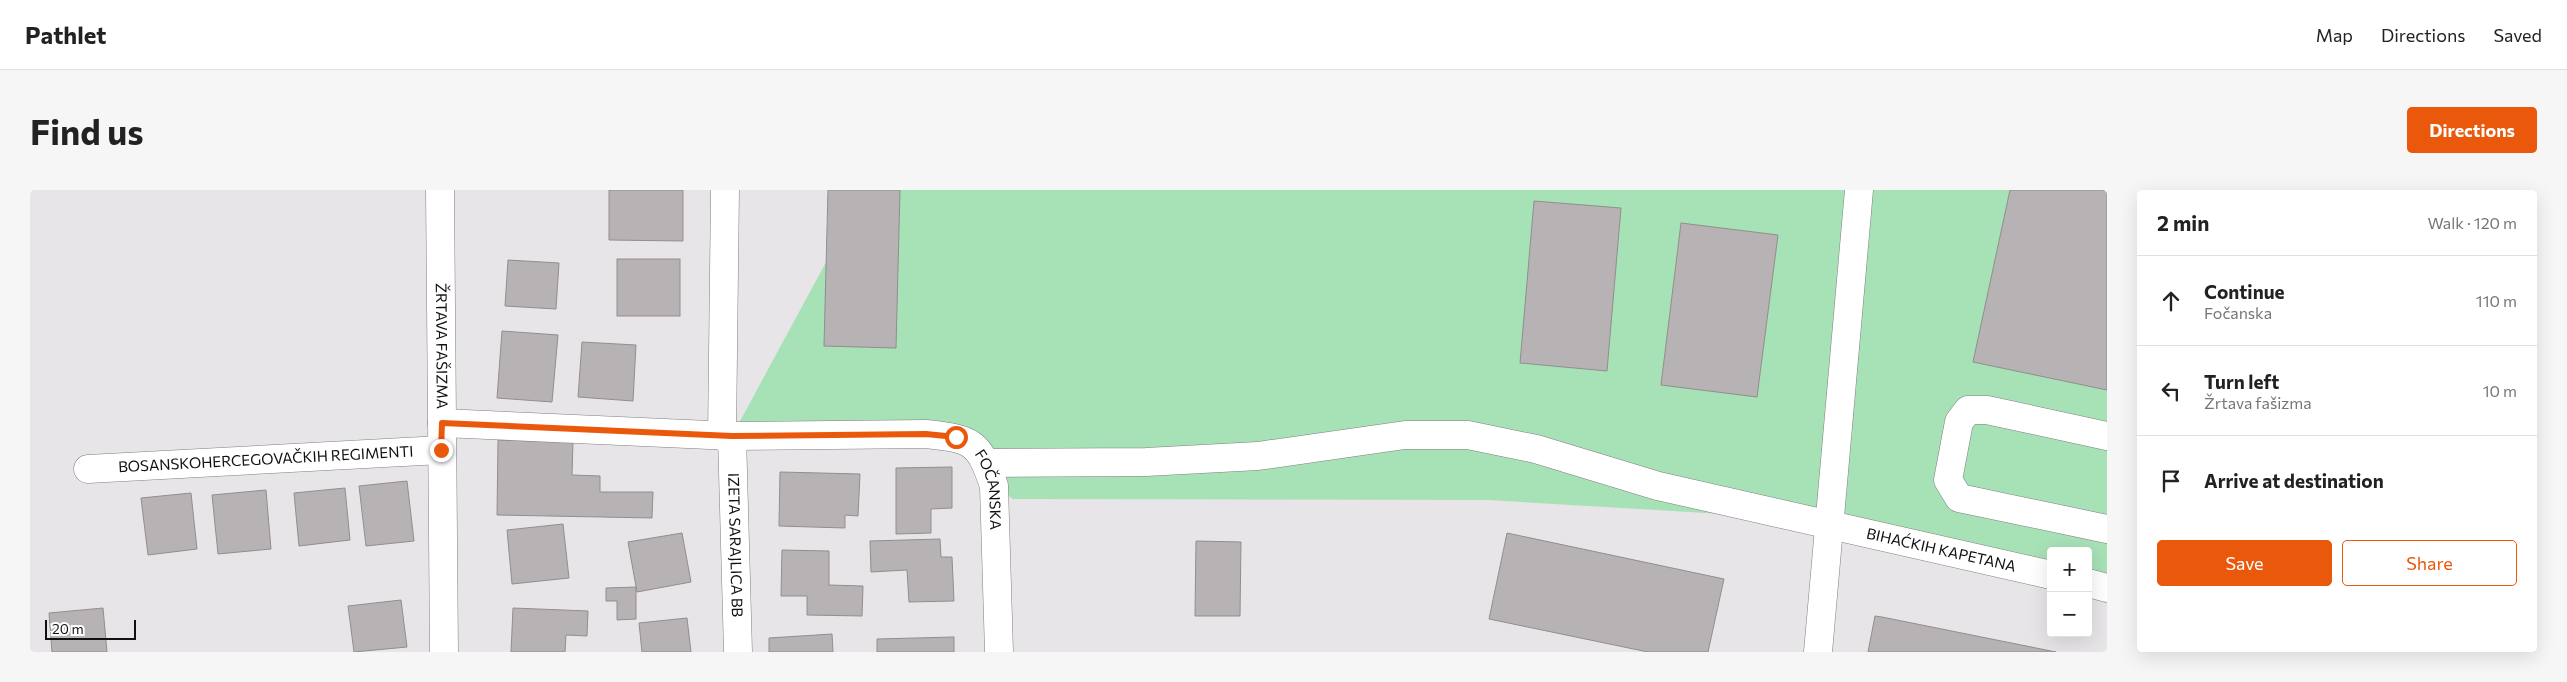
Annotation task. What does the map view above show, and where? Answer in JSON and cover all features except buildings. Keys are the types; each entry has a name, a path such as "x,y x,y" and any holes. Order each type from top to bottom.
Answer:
{"street":[{"name":"ŽRTAVA FAŠIZMA","path":"440,190 444,652"},
{"name":"IZETA SARAJLICA BB","path":"725,190 727,436 738,652"},
{"path":"1818,652 1831,526 1859,190"},
{"path":"2107,436 1987,410 1968,410 1959,422 1948,480 1959,498 2107,529"},
{"name":"FOČANSKA","path":"442,423 727,436 926,434 956,437 977,447 986,463 994,486 997,518 999,652"},
{"name":"BIHAĆKIH KAPETANA","path":"986,463 1165,461 1258,456 1405,434 1468,435 1536,449 1658,486 2047,574"},
{"name":"BOSANSKOHERCEGOVAČKIH REGIMENTI","path":"88,469 441,450"},
{"path":"2092,584 2107,588"}],"green space":[{"path":"865,190 2107,190 2107,588 2092,584 2092,547 2047,547 2047,574 1773,517 1488,500 1013,499 994,486 977,447 732,436"}],"route":[{"path":"441,450 442,423 722,436 926,434 956,437"}]}
